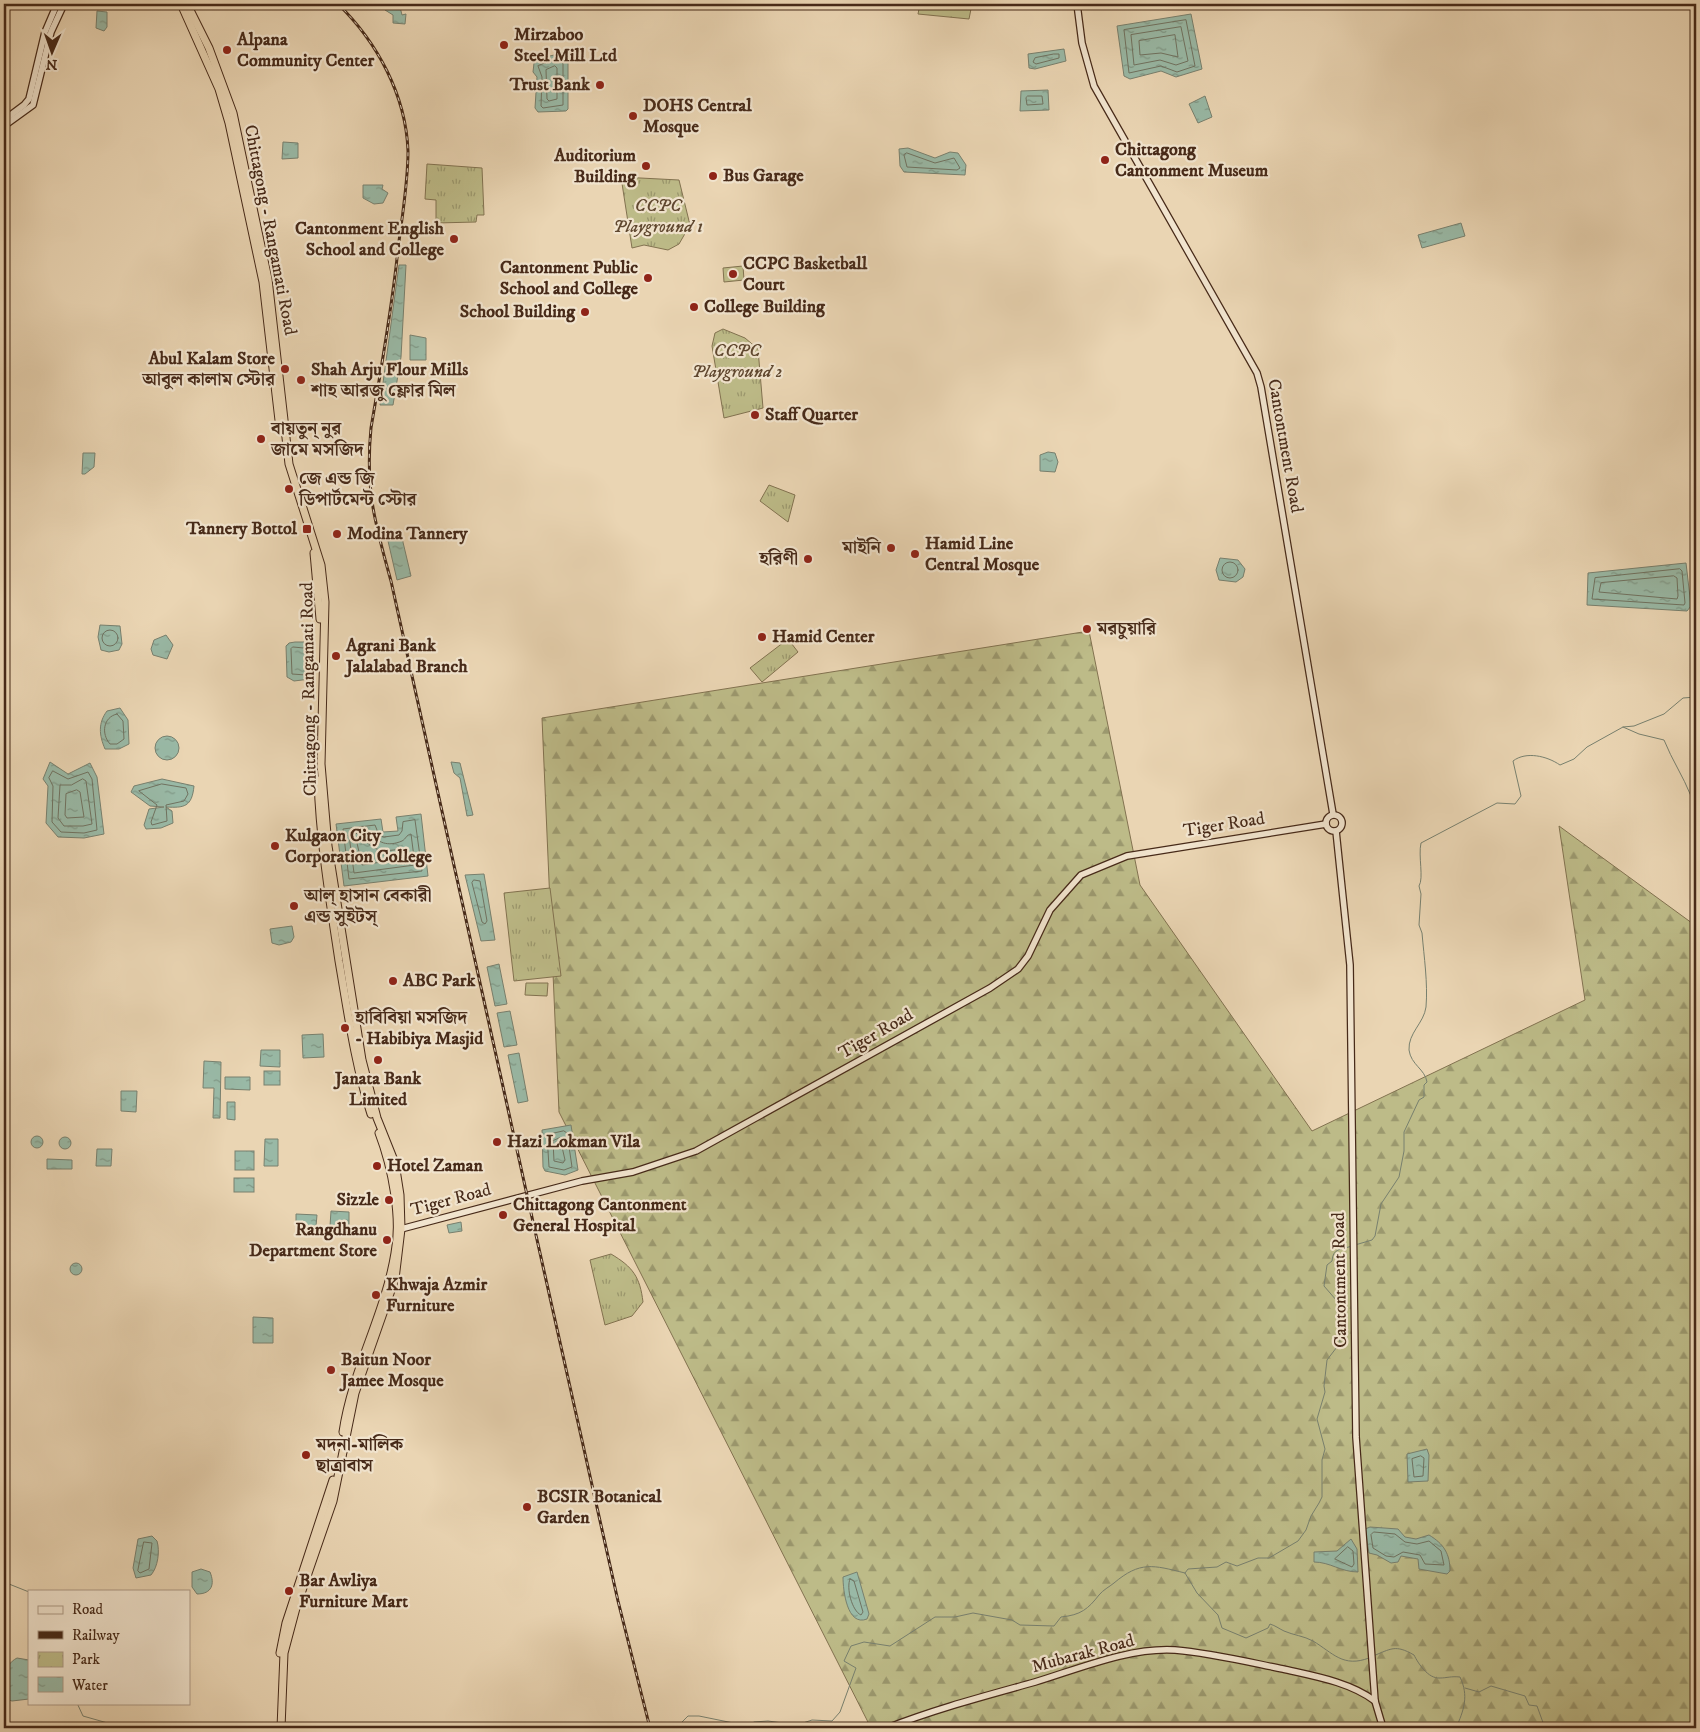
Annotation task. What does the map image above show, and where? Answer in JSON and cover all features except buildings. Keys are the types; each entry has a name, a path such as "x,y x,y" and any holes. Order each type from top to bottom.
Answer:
{"highway":[{"name":"Chittagong - Rangamati Road","path":"181,4 219,89 229,123 263,282 286,466 314,554 320,611 318,767 324,856 357,1063 365,1096 389,1163 395,1205 396,1252 350,1396 332,1484 281,1640 279,1728"},
{"name":"Chittagong - Rangamati Road","path":"187,4 209,48 233,113 268,279 289,464 317,546 321,565 325,602 322,764 328,846 362,1060 377,1118 395,1163 400,1195 401,1229 395,1279 355,1393 333,1501 296,1608 284,1653 279,1728"}],"street":[{"path":"4,120 29,99 45,32 57,4"},
{"path":"4,126 33,105 51,32 64,4"},
{"name":"Cantontment Road","path":"1077,4 1082,43 1094,86 1257,373 1261,386 1333,814"},
{"path":"1333,814 1339,816 1343,821 1341,828 1336,831 1329,830 1326,824 1327,818 1333,814"},
{"name":"Tiger Road","path":"401,1229 582,1181 633,1172 696,1151 990,988 1018,969 1028,956 1050,910 1081,875 1127,856 1326,824"},
{"name":"Cantontment Road","path":"1336,831 1350,965 1356,1437 1376,1701 1383,1728"},
{"name":"Mubarak Road","path":"887,1728 932,1712 1130,1654 1174,1650 1232,1659 1305,1674 1361,1690 1376,1701"}],"green space":[{"path":"920,4 972,4 969,19 918,14"},
{"path":"427,164 482,168 484,215 477,215 476,222 436,223 436,200 425,199"},
{"name":"CCPC Playground 1","path":"621,177 679,180 690,225 679,244 668,250 644,245 632,248"},
{"name":"CCPC Basketball Court","path":"743,266 744,280 724,282 723,268"},
{"name":"CCPC Playground 2","path":"723,329 745,338 758,349 763,408 724,418 712,346 715,333"},
{"path":"769,485 795,495 788,522 760,501"},
{"path":"1089,631 1140,885 1312,1131 1585,1000 1559,826 1696,926 1696,1728 871,1728 559,1112 542,718"},
{"path":"788,639 798,652 762,682 750,668"},
{"path":"550,888 561,976 514,981 504,893"},
{"path":"526,983 548,983 547,996 525,995"},
{"path":"611,1254 625,1263 634,1274 640,1286 643,1302 632,1316 605,1325 590,1260"}],"water":[{"path":"386,4 403,4 400,7 402,15 406,14 405,24 393,23 393,15 385,10 385,6 389,7"},
{"path":"97,11 107,12 107,27 104,31 96,28"},
{"path":"1191,14 1202,69 1176,77 1161,71 1130,79 1124,76 1117,26"},
{"path":"1064,49 1066,61 1035,69 1029,68 1028,54"},
{"path":"559,54 565,56 568,60 568,109 566,111 538,112 535,108 537,77 533,72 534,63 545,57"},
{"path":"1048,90 1049,110 1020,111 1021,91"},
{"path":"1205,96 1212,117 1198,123 1189,104"},
{"path":"283,142 298,143 298,158 282,159"},
{"path":"908,148 935,158 950,152 958,153 966,165 965,175 904,172 900,166 899,149"},
{"path":"363,185 383,185 382,189 388,193 383,203 374,204 363,198"},
{"path":"1461,223 1465,236 1422,248 1418,235"},
{"path":"399,265 406,265 401,357 393,405 380,405"},
{"path":"410,335 426,338 426,360 410,360"},
{"path":"1048,452 1055,453 1058,462 1055,472 1040,471 1040,455"},
{"path":"83,453 95,453 94,467 85,474 82,474"},
{"path":"402,538 411,576 397,580 388,541"},
{"path":"1220,558 1238,560 1245,569 1243,577 1236,582 1219,580 1216,570"},
{"path":"1686,563 1691,606 1687,611 1587,605 1588,573"},
{"path":"100,625 120,626 122,644 119,650 109,652 101,650 98,637"},
{"path":"166,635 173,645 167,659 153,655 151,649 154,640"},
{"path":"304,642 309,649 313,665 310,679 294,681 287,677 286,646 289,643"},
{"path":"120,708 128,720 129,744 119,749 105,749 101,734 102,720 107,711"},
{"path":"167,736 172,737 178,743 178,753 172,759 167,760 162,759 156,753 155,748 156,743 162,737"},
{"path":"50,762 68,774 90,763 97,777 104,834 84,838 58,837 46,823 48,786 43,779"},
{"path":"451,762 460,763 473,815 467,816 460,778 454,773"},
{"path":"162,779 194,786 193,793 186,805 166,807 172,811 173,823 161,828 146,829 144,825 149,809 164,807 150,806 131,792 134,786"},
{"path":"421,814 428,876 344,886 336,824 381,819 383,832 398,831 396,817"},
{"path":"484,874 495,940 481,941 465,875"},
{"path":"292,926 294,937 291,942 279,945 272,943 270,929"},
{"path":"499,964 507,1004 495,1006 487,967"},
{"path":"510,1011 517,1045 504,1047 497,1013"},
{"path":"323,1034 324,1057 303,1058 302,1035"},
{"path":"261,1050 280,1050 280,1067 260,1066"},
{"path":"519,1053 528,1101 518,1103 508,1055"},
{"path":"204,1061 221,1062 220,1118 213,1118 214,1088 203,1088"},
{"path":"264,1071 280,1071 280,1085 264,1085"},
{"path":"225,1077 250,1077 250,1090 225,1089"},
{"path":"121,1091 137,1091 136,1112 121,1111"},
{"path":"227,1102 235,1102 235,1120 227,1119"},
{"path":"571,1125 578,1170 565,1175 545,1171 543,1167 542,1130"},
{"path":"35,1136 39,1136 43,1142 39,1148 35,1148 31,1144 31,1140"},
{"path":"65,1137 71,1143 65,1149 59,1143"},
{"path":"265,1139 278,1139 278,1166 264,1166"},
{"path":"97,1149 112,1149 111,1166 96,1166"},
{"path":"235,1151 254,1151 254,1170 235,1170"},
{"path":"47,1159 72,1160 72,1169 47,1169"},
{"path":"234,1178 254,1178 254,1192 234,1192"},
{"path":"331,1211 349,1212 349,1226 330,1226"},
{"path":"296,1214 317,1215 316,1226 296,1226"},
{"path":"461,1222 462,1231 449,1233 447,1225"},
{"path":"74,1263 78,1263 82,1269 78,1275 74,1275 70,1271 70,1267"},
{"path":"253,1317 273,1318 273,1343 253,1343"},
{"path":"1427,1449 1429,1455 1428,1481 1408,1482 1407,1454"},
{"path":"1370,1527 1398,1529 1405,1537 1416,1539 1429,1535 1439,1542 1445,1550 1449,1559 1450,1571 1447,1574 1419,1569 1418,1559 1401,1556 1398,1562 1391,1563 1369,1553 1365,1529"},
{"path":"152,1536 158,1545 158,1559 155,1568 151,1575 136,1578 133,1568 138,1539"},
{"path":"1351,1539 1357,1549 1358,1572 1314,1562 1314,1552 1337,1551"},
{"path":"201,1569 210,1572 212,1584 211,1588 206,1592 197,1594 192,1587 192,1572"},
{"path":"857,1572 869,1614 867,1619 860,1620 851,1613 845,1598 843,1583 843,1577"},
{"path":"17,1658 28,1660 28,1699 12,1701 5,1699 3,1688 4,1676 12,1661"}],"waterway":[{"path":"1623,727 1634,726 1664,714 1683,698 1696,697"},
{"path":"1355,1245 1372,1240 1375,1236 1381,1204 1399,1177 1404,1151 1404,1132 1419,1100 1424,1097 1424,1085 1427,1082 1424,1074 1412,1060 1409,1050 1411,1038 1425,1013 1426,1007 1426,970 1422,933 1419,925 1421,843 1497,803 1515,804 1521,796 1513,761 1518,758 1530,755 1543,757 1560,765 1574,759 1587,747 1623,727 1639,734 1664,740 1691,796 1696,797"},
{"path":"1185,1573 1188,1569 1217,1567 1226,1562 1237,1566 1258,1558 1269,1558 1298,1541 1306,1530 1311,1516 1322,1497 1322,1460 1325,1449 1317,1419 1325,1392 1327,1360 1340,1343 1337,1301 1324,1286 1327,1265 1332,1261 1336,1252 1352,1246"},
{"path":"668,1728 678,1726 688,1716 699,1716 748,1726 754,1722 768,1721 797,1725 812,1720 832,1721 840,1712 856,1668 844,1661 851,1646 864,1642 890,1646 935,1617 955,1617 973,1613 1012,1620 1020,1625 1054,1626 1061,1617 1074,1615 1087,1608 1102,1592 1123,1576 1139,1568 1147,1567 1164,1568 1185,1573 1197,1593 1218,1615 1222,1628 1246,1638 1268,1628 1270,1624 1287,1632 1310,1639 1339,1658 1352,1661 1369,1658"},
{"path":"4,1582 28,1592"},
{"path":"1373,1656 1393,1649 1402,1650 1414,1655 1431,1676 1436,1678 1460,1677 1465,1697 1456,1728"},
{"path":"1465,1688 1479,1692 1491,1686 1525,1696 1529,1705 1537,1706 1545,1728"},
{"path":"77,1704 83,1716 125,1728"}],"railway":[{"path":"338,4 365,35 387,71 402,110 408,151 406,188 393,294 369,450 370,488 376,524 391,581 618,1601 650,1728"}],"place":[{"name":"Mirzaboo Steel Mill Ltd","path":"504,45"},
{"name":"Alpana Community Center","path":"227,50"},
{"name":"Trust Bank","path":"600,85"},
{"name":"DOHS Central Mosque","path":"633,116"},
{"name":"Chittagong Cantonment Museum","path":"1105,160"},
{"name":"Auditorium Building","path":"646,166"},
{"name":"Bus Garage","path":"713,176"},
{"name":"Cantonment English School and College","path":"454,239"},
{"name":"CCPC Basketball Court","path":"733,274"},
{"name":"Cantonment Public School and College","path":"648,278"},
{"name":"College Building","path":"694,307"},
{"name":"School Building","path":"585,312"},
{"name":"Abul Kalam Store আবুল কালাম স্টোর","path":"285,369"},
{"name":"Shah Arju Flour Mills শাহ আরজু ফ্লোর মিল","path":"301,380"},
{"name":"Staff Quarter","path":"755,415"},
{"name":"বায়তুন্ নুর জামে মসজিদ","path":"261,439"},
{"name":"জে এন্ড জি ডিপার্টমেন্ট স্টোর","path":"289,489"},
{"name":"Tannery Bottol","path":"307,529"},
{"name":"Modina Tannery","path":"337,534"},
{"name":"মাইনি","path":"891,548"},
{"name":"Hamid Line Central Mosque","path":"915,554"},
{"name":"হরিণী","path":"808,559"},
{"name":"মরচুয়ারি","path":"1087,629"},
{"name":"Hamid Center","path":"762,637"},
{"name":"Agrani Bank Jalalabad Branch","path":"336,656"},
{"name":"Kulgaon City Corporation College","path":"275,846"},
{"name":"আল্ হাসান বেকারী এন্ড সুইটস্","path":"294,906"},
{"name":"ABC Park","path":"393,981"},
{"name":"হাবিবিয়া মসজিদ - Habibiya Masjid","path":"345,1028"},
{"name":"Janata Bank Limited","path":"378,1060"},
{"name":"Hazi Lokman Vila","path":"497,1142"},
{"name":"Hotel Zaman","path":"377,1166"},
{"name":"Sizzle","path":"389,1200"},
{"name":"Chittagong Cantonment General Hospital","path":"503,1215"},
{"name":"Rangdhanu Department Store","path":"387,1240"},
{"name":"Khwaja Azmir Furniture","path":"376,1295"},
{"name":"Baitun Noor Jamee Mosque","path":"331,1370"},
{"name":"মদনা-মালিক ছাত্রাবাস","path":"306,1455"},
{"name":"BCSIR Botanical Garden","path":"527,1507"},
{"name":"Bar Awliya Furniture Mart","path":"289,1591"}]}
